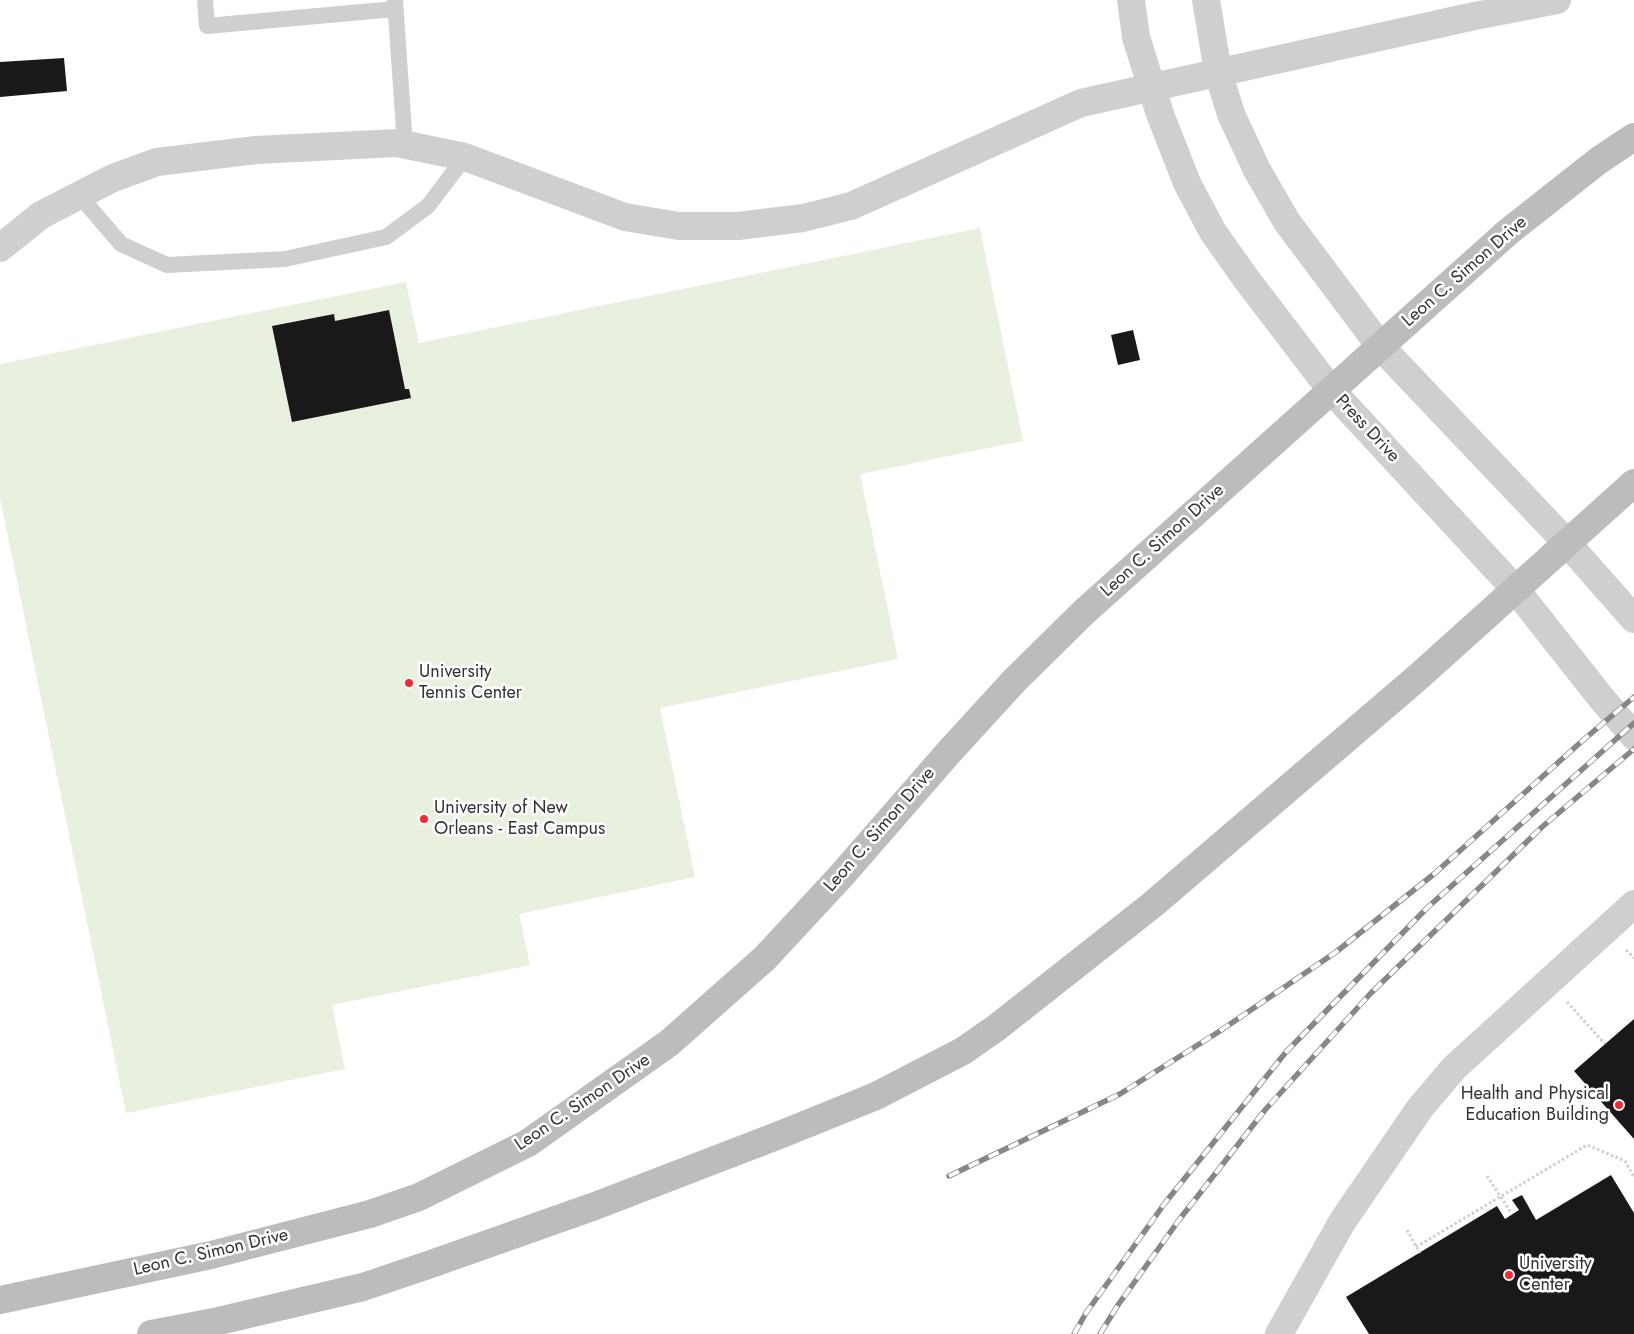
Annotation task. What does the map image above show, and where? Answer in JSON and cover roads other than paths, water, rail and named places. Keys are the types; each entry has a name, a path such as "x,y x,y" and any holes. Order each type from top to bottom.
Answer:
{"main road":[{"name":"Leon C. Simon Drive","path":"0,1300 211,1255 370,1214 419,1197 528,1143 670,1043 765,958 1014,681 1084,612 1508,232 1598,161 1634,137"},
{"path":"150,1334 219,1321 354,1289 431,1264 595,1206 782,1134 876,1096 955,1055 996,1028 1152,904 1409,684 1634,483"}],"street":[{"name":"Press Drive","path":"1131,0 1136,38 1160,114 1187,182 1213,232 1331,390 1516,590 1602,699 1634,736"},
{"path":"1206,0 1218,72 1231,114 1257,170 1287,222 1380,346 1567,543 1634,619"},
{"path":"0,248 41,215 114,178 157,162 256,150 397,143 465,157 625,217 679,226 738,226 803,218 851,206 1080,103 1546,1"},
{"path":"1278,1334 1342,1222 1420,1108 1454,1068 1634,904"}],"lane":[{"path":"206,0 207,26 395,4 405,145"},
{"path":"79,195 121,244 167,265 284,259 386,237 428,206 465,157"}],"railway":[{"path":"949,1176 1120,1094 1220,1031 1336,952 1434,874 1634,697"},
{"path":"1074,1334 1086,1313 1165,1203 1286,1052 1428,907 1634,723"},
{"path":"1100,1334 1118,1305 1179,1220 1265,1110 1370,994 1542,827 1634,749"}],"place":[{"name":"University Tennis Center","path":"409,683"},
{"name":"University of New Orleans - East Campus","path":"424,819"},
{"name":"Health and Physical Education Building","path":"1619,1105"},
{"name":"University Center","path":"1509,1275"}]}
